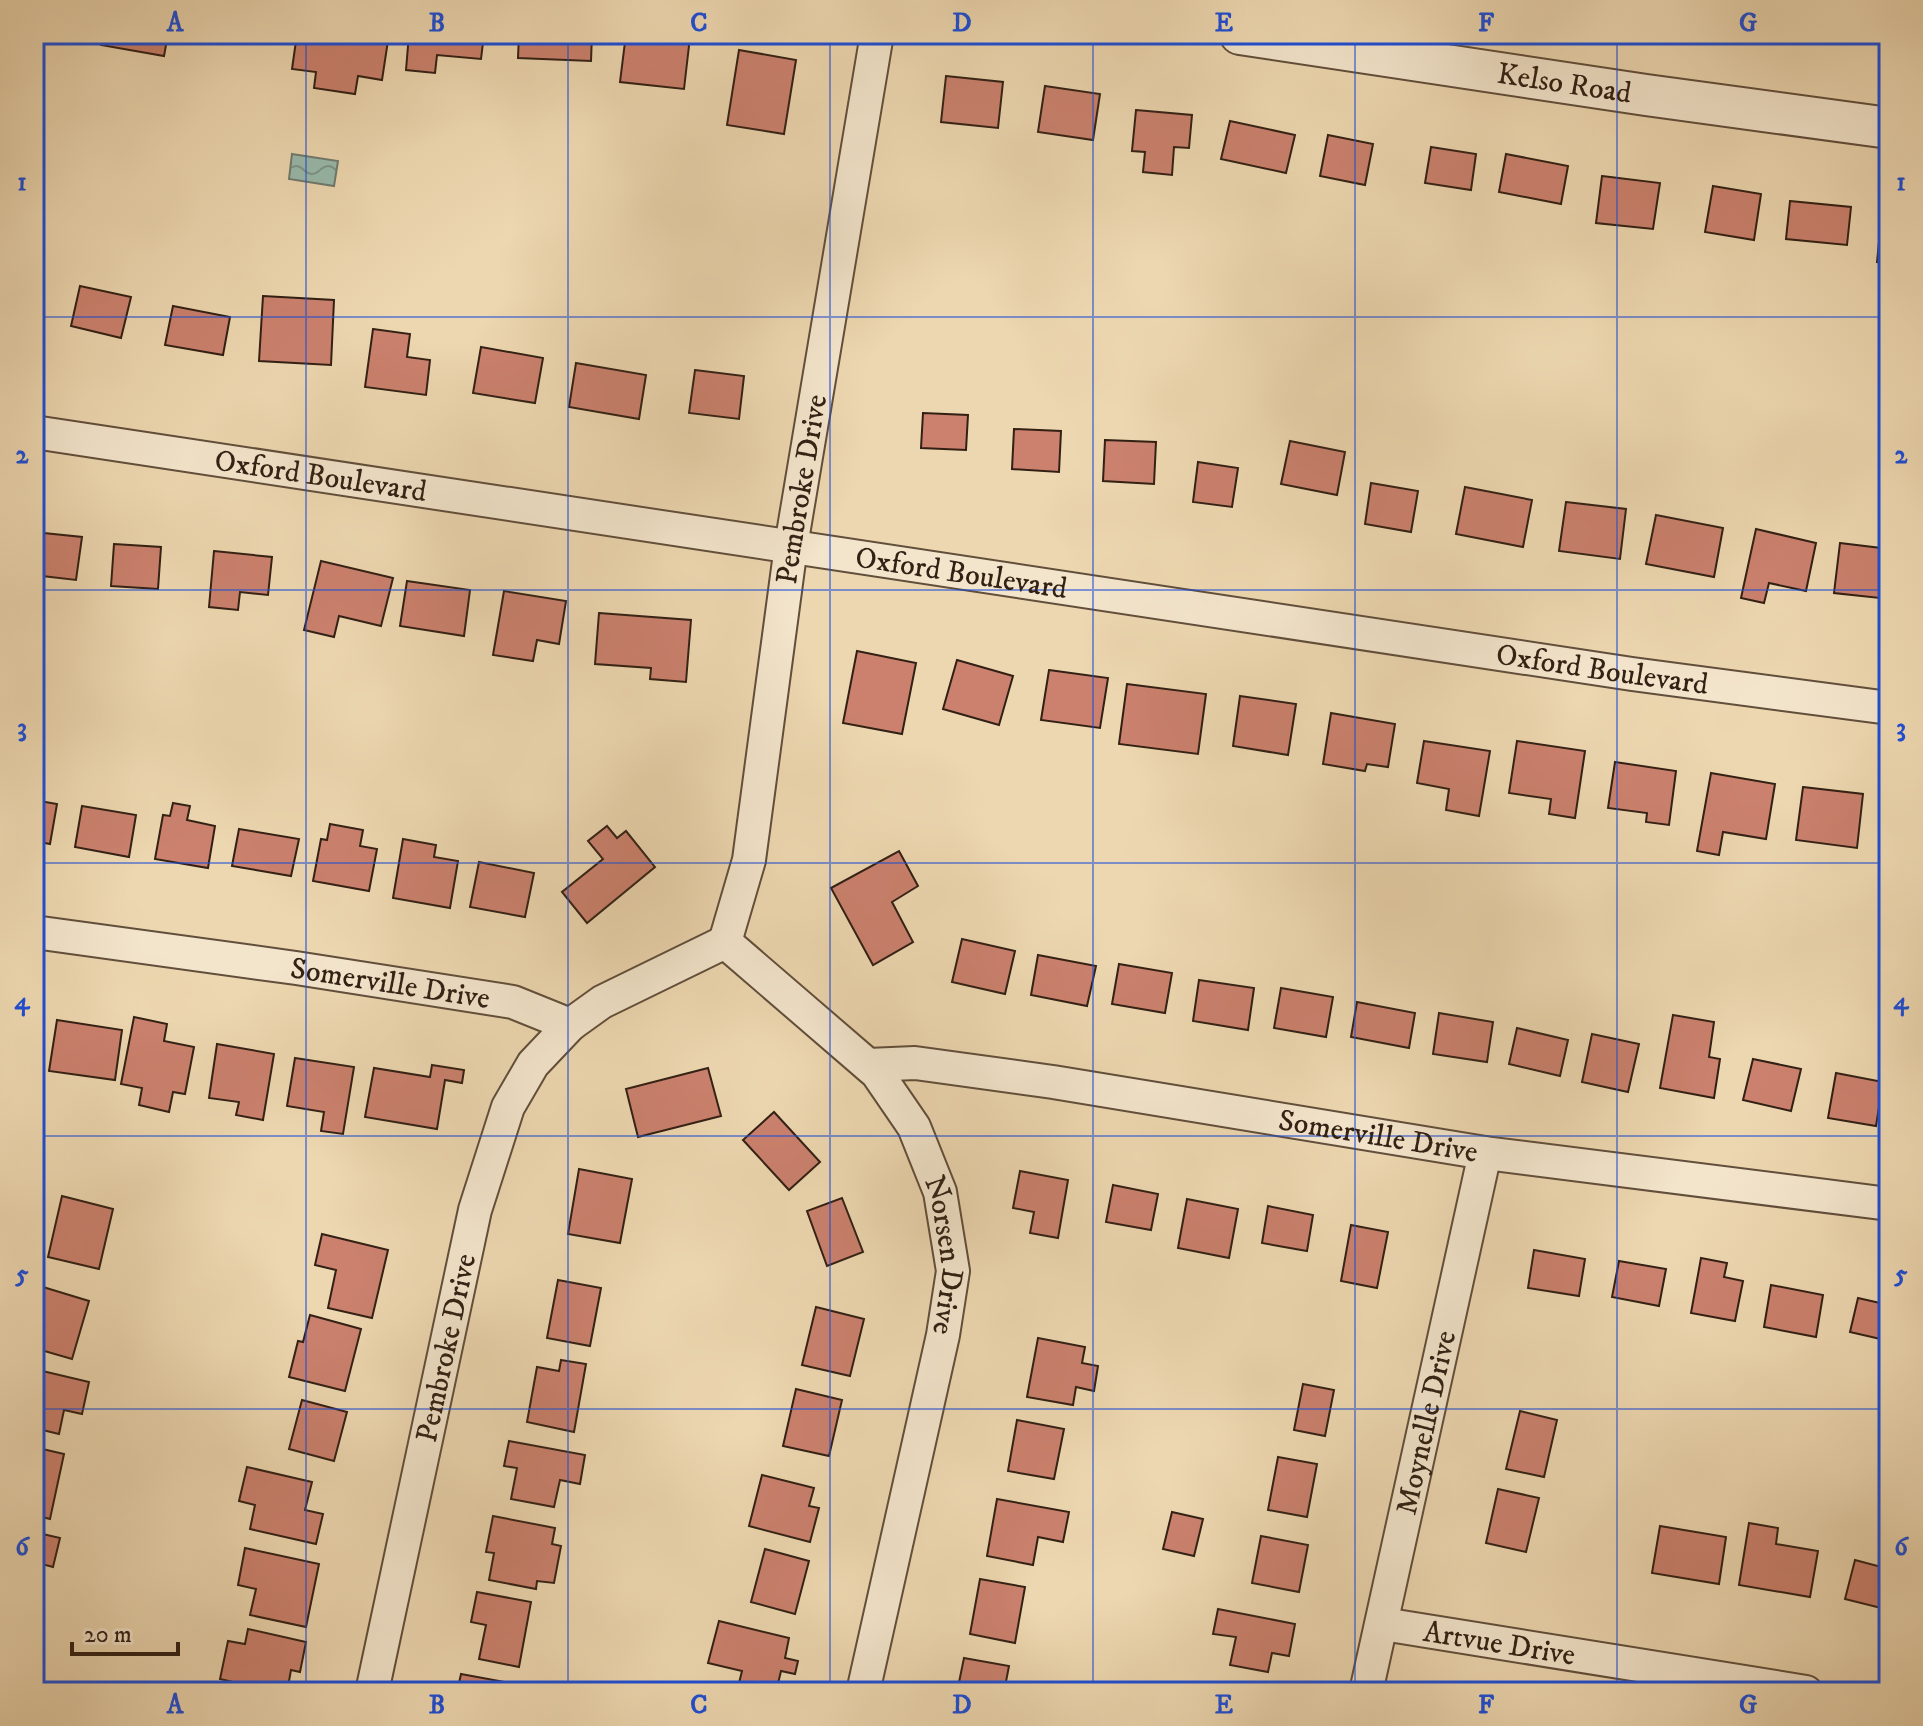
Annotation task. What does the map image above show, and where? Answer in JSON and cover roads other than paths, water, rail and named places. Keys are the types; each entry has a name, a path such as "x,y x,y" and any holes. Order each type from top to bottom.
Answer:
{"street":[{"name":"Pembroke Drive","path":"725,942 749,860 791,546 877,34"},
{"name":"Kelso Road","path":"1240,34 1630,93 1889,128"},
{"name":"Oxford Boulevard","path":"34,432 1617,672 1889,708"},
{"name":"Somerville Drive","path":"36,939 296,968 513,1002 570,1025"},
{"path":"570,1025 602,1002 725,942"},
{"name":"Norsen Drive","path":"725,942 868,1065 914,1127 940,1192 953,1271 943,1335 863,1692"},
{"name":"Pembroke Drive","path":"372,1692 475,1210 508,1107 533,1064 570,1025"},
{"name":"Somerville Drive","path":"868,1065 915,1063 1053,1082 1485,1153 1889,1204"},
{"name":"Moynelle Drive","path":"1366,1692 1485,1153"},
{"name":"Artvue Drive","path":"1383,1624 1806,1692"}],"water":[{"path":"292,154 338,161 334,186 289,179"}]}
